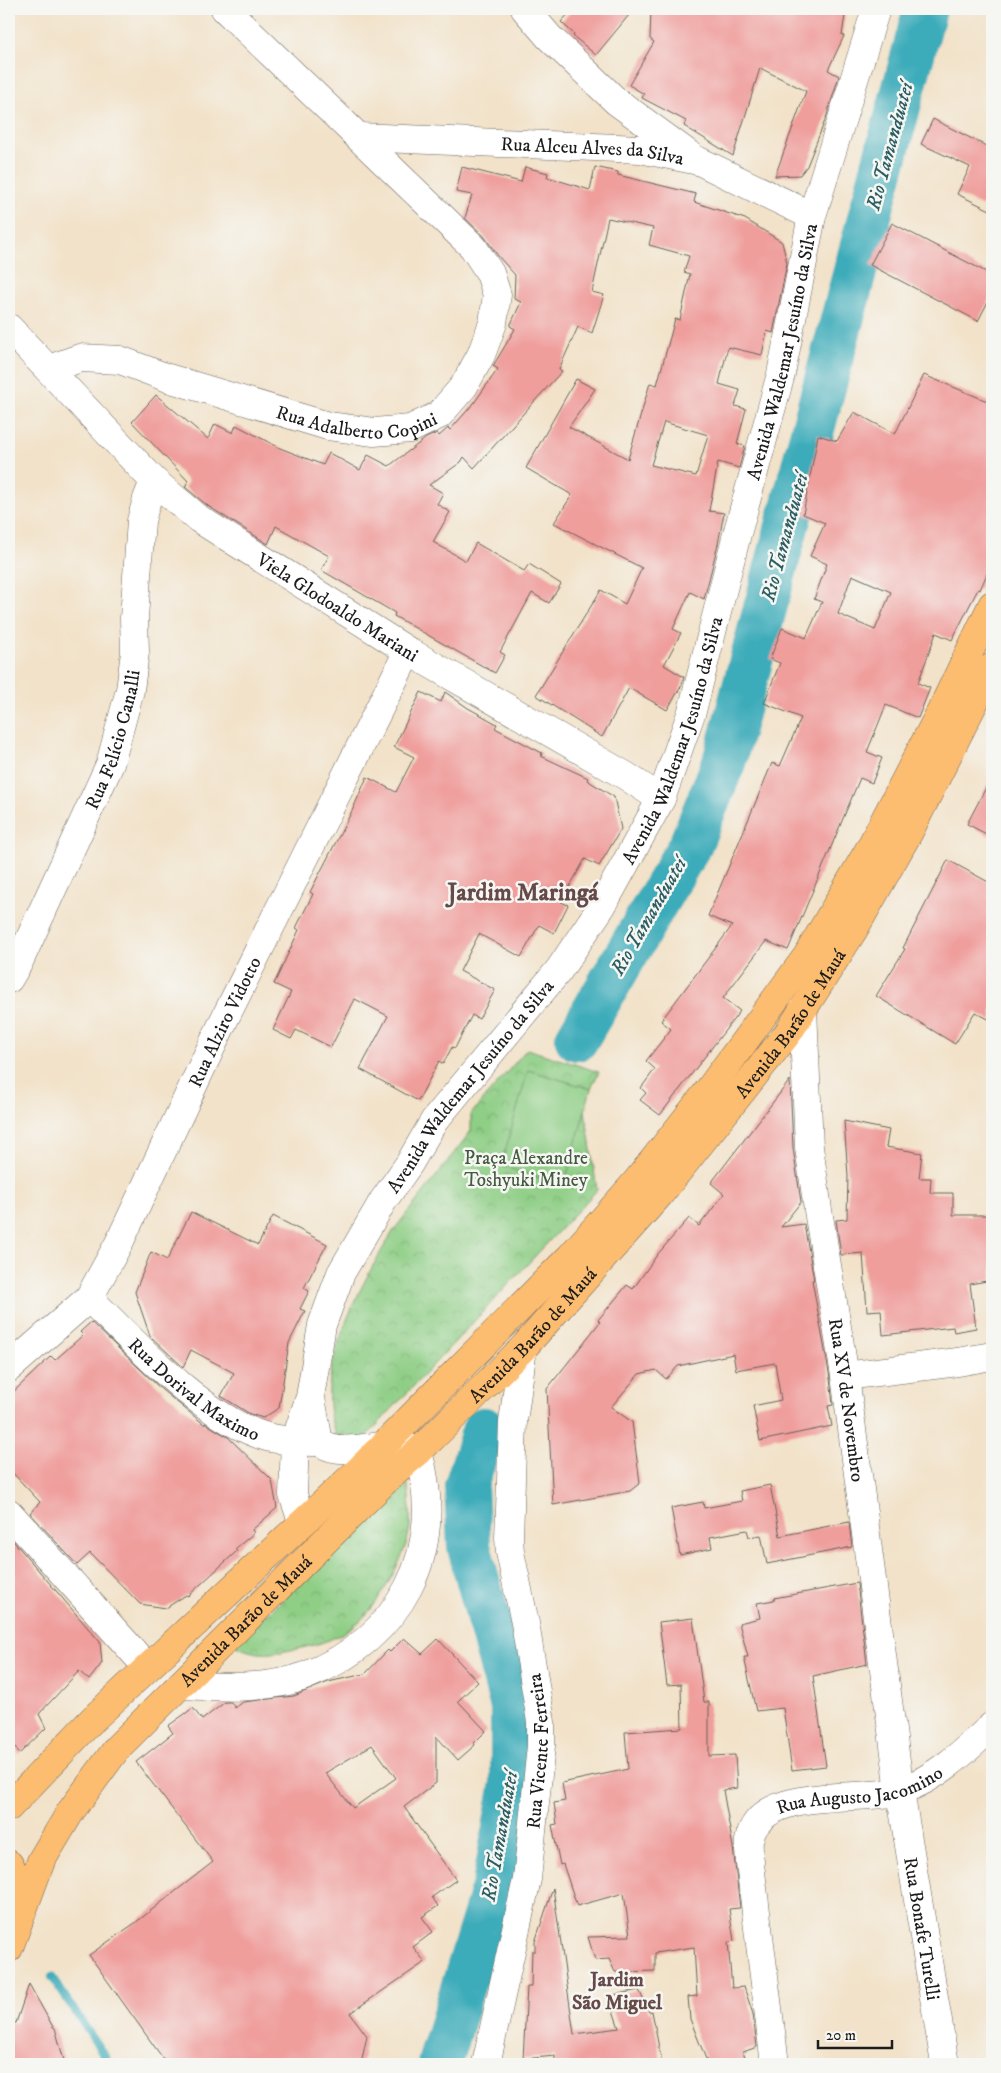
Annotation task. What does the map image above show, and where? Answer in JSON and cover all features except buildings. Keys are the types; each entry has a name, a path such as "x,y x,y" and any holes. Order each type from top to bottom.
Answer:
{"main road":[{"name":"Avenida Barão de Mauá","path":"9,1807 93,1720 147,1668 358,1471 570,1257 636,1182 705,1095 802,964 871,846 939,715 992,605"},
{"name":"Avenida Barão de Mauá","path":"9,1948 41,1861 71,1811 118,1747 394,1472 418,1452 523,1348 660,1194 788,1033 852,931 904,840 992,667"},
{"path":"9,1864 22,1886 20,1915"}],"street":[{"name":"Rua Adalberto Copini","path":"49,370 80,358 120,360 168,378 328,426 374,432 410,429 439,415 464,386 481,355 493,323 497,295 490,273 473,247 225,9"},
{"path":"525,9 549,38 616,101 698,161"},
{"name":"Avenida Waldemar Jesuíno da Silva","path":"302,1522 293,1495 307,1442 313,1370 322,1325 341,1273 378,1209 409,1164 434,1121 559,970 602,906 661,800 692,711 737,534 781,374 812,216 876,9"},
{"name":"Rua Alceu Alves da Silva","path":"359,137 640,149 698,161 812,216"},
{"name":"Viela Glodoaldo Mariani","path":"9,328 154,481 199,519 408,651 626,776 661,800"},
{"name":"Rua Felício Canalli","path":"9,979 29,940 110,764 130,690 135,652 134,618 141,521 154,481"},
{"name":"Rua Alziro Vidotto","path":"9,1368 89,1298 120,1243 225,1018 408,651"},
{"name":"Rua XV de Novembro","path":"803,1009 810,1147 818,1210 845,1376 900,1791"},
{"name":"Rua Dorival Maximo","path":"89,1298 178,1383 228,1420 267,1436 307,1442 336,1449 356,1450 383,1446 402,1446 410,1447 418,1452"},
{"name":"Rua Vicente Ferreira","path":"486,2064 527,1878 541,1746 541,1722 509,1538 513,1422 523,1348"},
{"path":"845,1376 992,1356"},
{"path":"180,1685 261,1685 304,1676 351,1653 376,1631 394,1612 413,1581 423,1546 426,1490 418,1452"},
{"path":"9,1512 147,1668"},
{"name":"Rua Augusto Jacomino","path":"775,2064 750,1864 749,1841 755,1825 762,1816 774,1809 794,1803 900,1791 922,1781 941,1768 967,1749 992,1726"},
{"name":"Rua Bonafe Turelli","path":"900,1791 945,2064"}],"green space":[{"name":"Praça Alexandre Toshyuki Miney","path":"527,1049 599,1072 584,1103 597,1190 362,1441 336,1435 329,1411 329,1385 334,1357 355,1301 394,1230 471,1131 471,1114"},
{"path":"528,1070 591,1089 564,1185 501,1166"},
{"path":"408,1484 410,1521 406,1546 383,1591 365,1616 342,1634 314,1645 296,1649 257,1653 234,1645"}],"waterway":[{"name":"Rio Tamanduateí","path":"577,1039 691,843 724,762 925,9"},
{"name":"Rio Tamanduateí","path":"439,2064 494,1885 512,1783 512,1706 469,1547 466,1486 484,1429"},
{"path":"52,1977 110,2064"}],"district":[{"name":"Jardim Maringá","path":"523,892"},
{"name":"Jardim São Miguel","path":"617,1990"}]}
